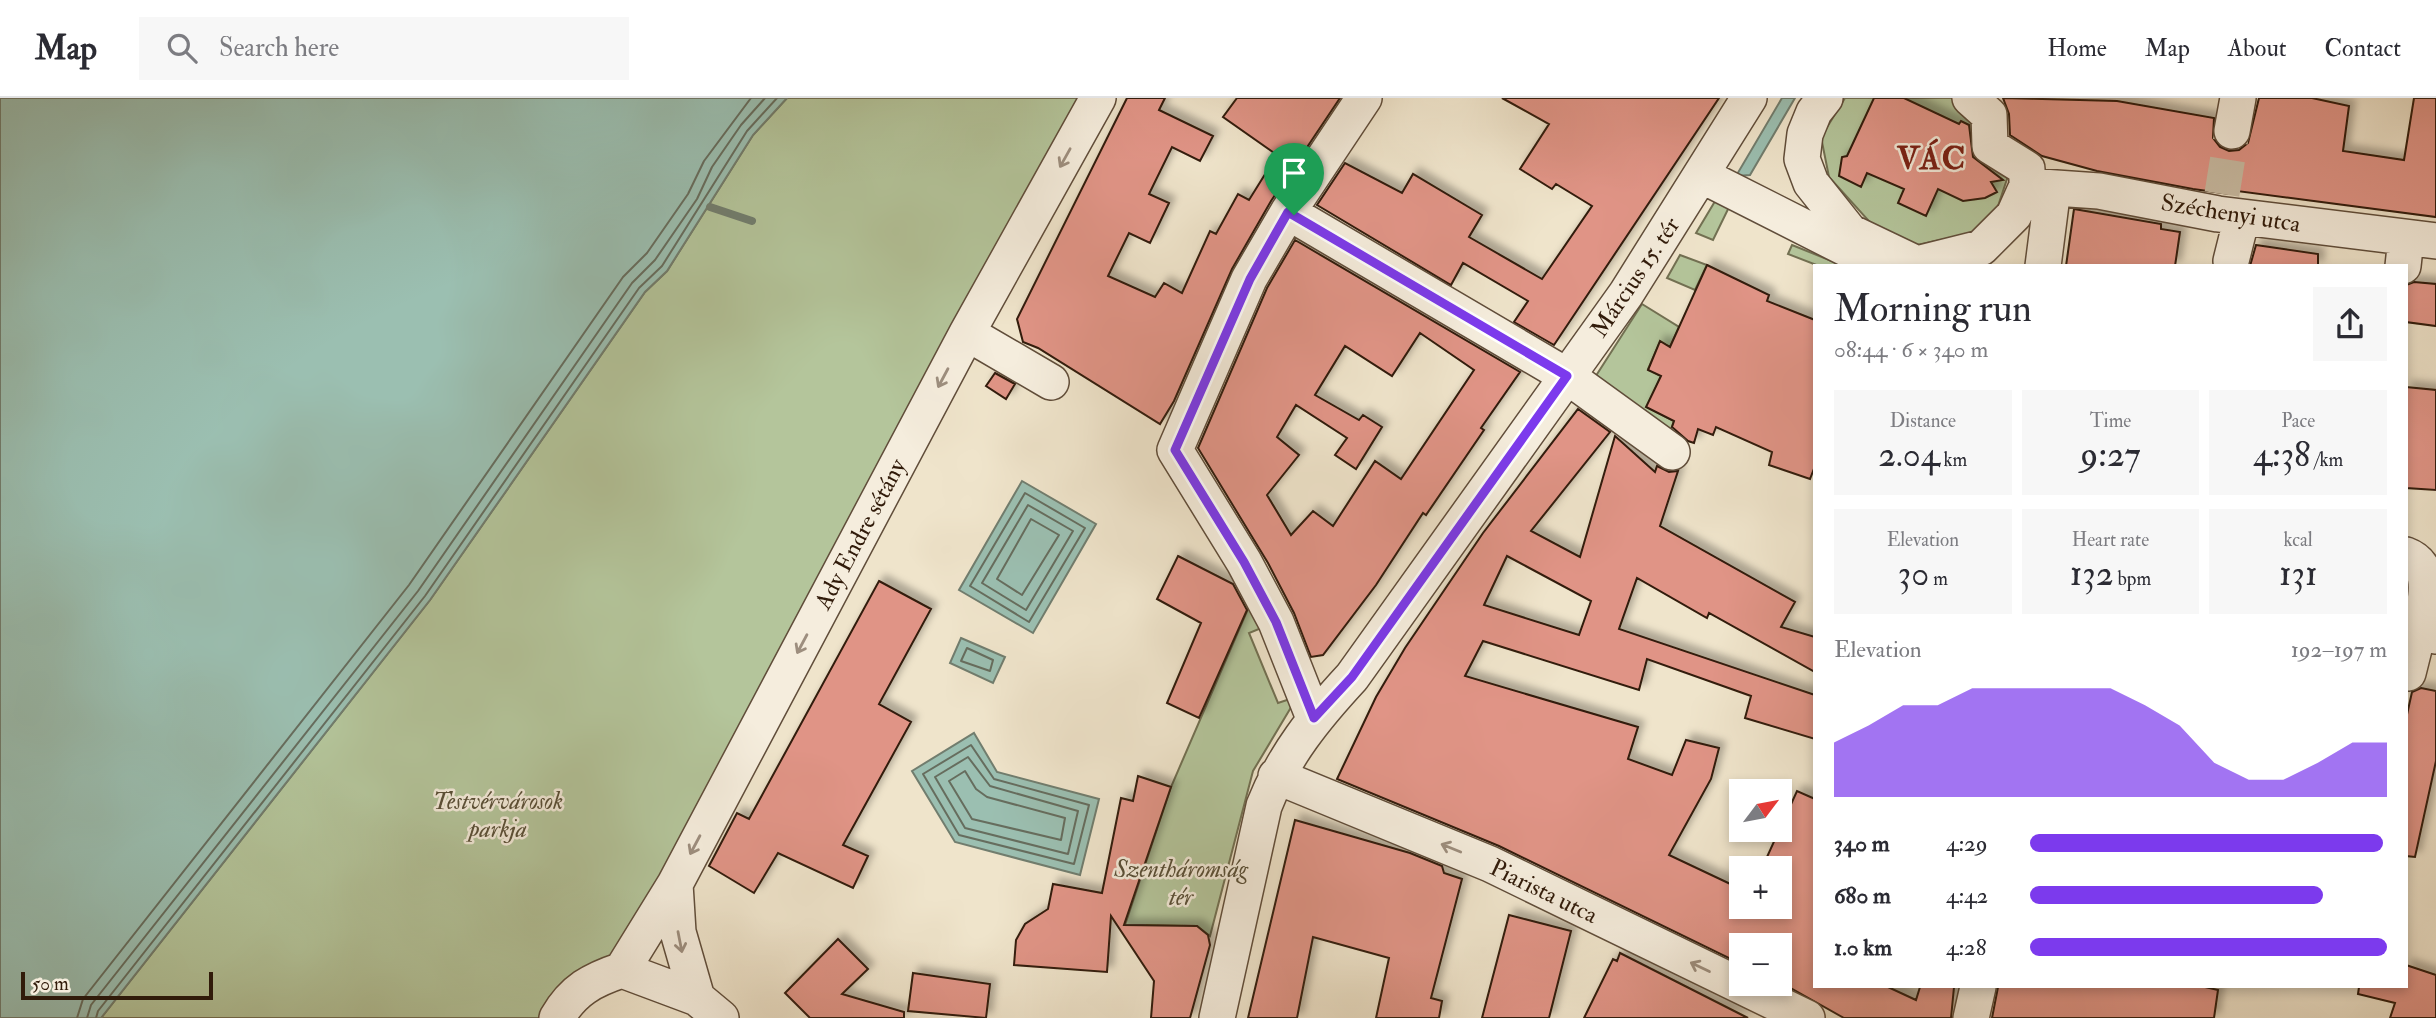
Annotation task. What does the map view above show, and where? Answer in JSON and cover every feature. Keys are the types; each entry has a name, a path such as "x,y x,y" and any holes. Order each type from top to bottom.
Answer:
{"street":[{"name":"Ady Endre sétány","path":"622,970 675,884 967,332 1098,98"},
{"path":"1314,718 1276,622 1244,562 1175,450 1250,279 1288,212 1364,98"},
{"name":"Március 15. tér","path":"1217,1018 1264,806 1276,776 1314,718 1352,677 1626,294 1749,98"},
{"path":"1970,98 1989,115 1987,147 2027,169 2040,187 2043,264"},
{"path":"1823,109 1805,134 1802,159 1811,183 1850,232 1876,246"},
{"path":"1701,176 1917,264 1981,248 2040,187"},
{"name":"Széchenyi utca","path":"2040,187 2099,191 2227,208 2415,248"},
{"path":"2227,208 2231,261"},
{"path":"1288,212 1567,376 1672,452"},
{"path":"967,332 1051,382"},
{"path":"2408,556 2421,559 2431,572 2427,634 2417,677"},
{"name":"Piarista utca","path":"1276,776 1490,864 1806,1018"},
{"path":"675,884 678,932 708,1008"},
{"path":"557,1018 572,995 587,982 622,970 708,1008"},
{"path":"1971,1018 1978,988"}],"green space":[{"name":"Testvérvárosok parkja","path":"787,98 1098,98 675,884 557,1018 101,1018 430,600 645,292 667,271 753,135"},
{"path":"1845,98 1961,98 2012,164 1997,209 1973,233 1917,245 1876,229 1829,177 1821,137"},
{"path":"1720,193 1732,201 1713,240 1696,233"},
{"path":"1792,245 1839,264 1814,264 1788,254"},
{"path":"1680,255 1707,265 1695,290 1667,278"},
{"path":"1642,304 1679,327 1670,347 1660,342 1648,369 1661,376 1647,407 1674,421 1669,434 1592,382"},
{"name":"Szentháromság tér","path":"1254,595 1276,622 1249,633 1278,703 1290,699 1293,704 1253,771 1210,936 1197,926 1125,925 1171,787"}],"water":[{"path":"0,98 787,98 753,135 667,271 645,292 430,600 101,1018 0,1018"},
{"path":"1782,98 1795,98 1750,175 1736,176"},
{"path":"1022,481 1096,524 1033,633 959,590"},
{"path":"961,638 1005,657 993,683 950,663"},
{"path":"974,733 997,772 1099,799 1080,875 955,842 912,771"}],"building":[{"path":"1127,98 1165,98 1159,110 1213,136 1200,161 1172,147 1149,194 1169,203 1150,243 1129,233 1108,276 1155,297 1164,283 1182,293 1210,231 1216,234 1238,194 1249,200 1277,155 1223,117 1237,98 1340,98 1271,201 1232,269 1174,401 1160,424 1038,348 1023,342 1017,319"},
{"path":"1502,98 1719,98 1554,345 1514,322 1528,301 1463,263 1451,285 1317,205 1345,163 1402,193 1413,174 1482,215 1469,237 1542,279 1592,206 1556,184 1552,189 1520,169 1549,124"},
{"path":"1874,98 1904,98 1959,124 1961,121 1969,125 1973,157 2003,180 1991,182 1997,192 1985,198 1963,201 1938,189 1926,216 1898,203 1904,189 1867,173 1861,187 1839,176 1842,157 1847,156"},
{"path":"2003,98 2117,101 2214,118 2213,138 2220,147 2229,151 2239,150 2248,143 2259,98 2312,98 2349,106 2343,151 2404,160 2414,98 2436,98 2436,217 2230,190 2229,194 2193,189 2097,171 2042,156 2010,135 2009,114"},
{"path":"2074,209 2161,224 2161,229 2180,232 2175,264 2066,264"},
{"path":"1295,240 1520,372 1481,428 1484,430 1426,515 1423,513 1376,585 1323,655 1311,657 1294,613 1268,563 1198,448 1267,288","holes":["1420,333 1474,370 1401,479 1375,461 1333,526 1313,511 1291,535 1267,495 1299,455 1277,437 1296,405 1347,438 1335,455 1356,469 1382,427 1363,415 1359,420 1315,395 1345,346 1392,376"]},
{"path":"2256,245 2318,254 2318,264 2251,264"},
{"path":"1707,265 1769,295 1767,301 1813,319 1813,471 1810,479 1769,465 1772,452 1716,427 1713,435 1698,429 1694,443 1688,441 1672,427 1674,421 1646,407 1661,376 1648,370 1660,341 1670,347"},
{"path":"2414,282 2436,284 2436,326 2408,322 2408,284"},
{"path":"995,373 1015,384 1006,399 986,386"},
{"path":"2408,387 2436,390 2436,490 2408,488"},
{"path":"1578,409 1610,432 1531,531 1580,557 1615,436 1655,472 1657,466 1669,472 1678,471 1660,526 1795,602 1781,627 1813,636 1813,671 1709,613 1707,618 1637,578 1619,629 1813,694 1813,738 1745,718 1751,696 1647,659 1639,690 1483,641 1465,676 1638,727 1628,759 1672,775 1686,740 1719,748 1711,779 1669,855 1729,883 1729,919 1792,919 1792,856 1767,856 1774,842 1792,842 1792,802 1797,791 1813,798 1813,988 1890,988 1916,1000 1920,988 1954,988 1951,1018 1844,1018 1792,989 1792,933 1729,933 1729,958 1499,846 1337,779 1376,697 1405,648 1483,533","holes":["1507,556 1591,601 1579,635 1484,605"]},
{"path":"1178,556 1233,584 1247,610 1199,718 1167,703 1201,623 1157,599"},
{"path":"879,581 931,609 879,704 911,722 843,845 868,856 853,888 778,853 754,893 709,866 737,813 749,819"},
{"path":"2421,688 2436,691 2436,761 2415,857 2408,856 2408,710 2412,692"},
{"path":"1138,776 1171,787 1124,925 1197,926 1208,935 1210,945 1190,1018 1151,1018 1154,981 1111,916 1107,972 1014,965 1016,940 1025,924 1048,909 1053,884 1102,893 1121,798 1133,801"},
{"path":"1295,820 1410,853 1442,866 1444,873 1462,879 1431,998 1442,1001 1439,1018 1376,1018 1389,958 1313,937 1297,1018 1248,1018"},
{"path":"1509,915 1571,931 1549,1018 1482,1018"},
{"path":"838,939 868,969 842,994 904,1012 904,1018 810,1018 785,993"},
{"path":"1620,953 1748,1018 1584,1018 1613,959 1617,961"},
{"path":"2408,966 2436,975 2436,1018 2390,1018 2395,1003 2358,994 2359,988 2408,988"},
{"path":"913,973 990,984 986,1018 908,1011"},
{"path":"1998,988 2218,990 2214,1018 1992,1018"}],"waterway":[{"path":"710,207 752,221"}],"tunnel":[{"path":"2222,194 2232,131"}],"district":[{"name":"VÁC","path":"1932,158"}],"route":[{"path":"1288,212 1294,215 1567,376 1352,677 1314,718 1276,622 1244,562 1175,450 1211,361 1250,279 1288,212"}]}
